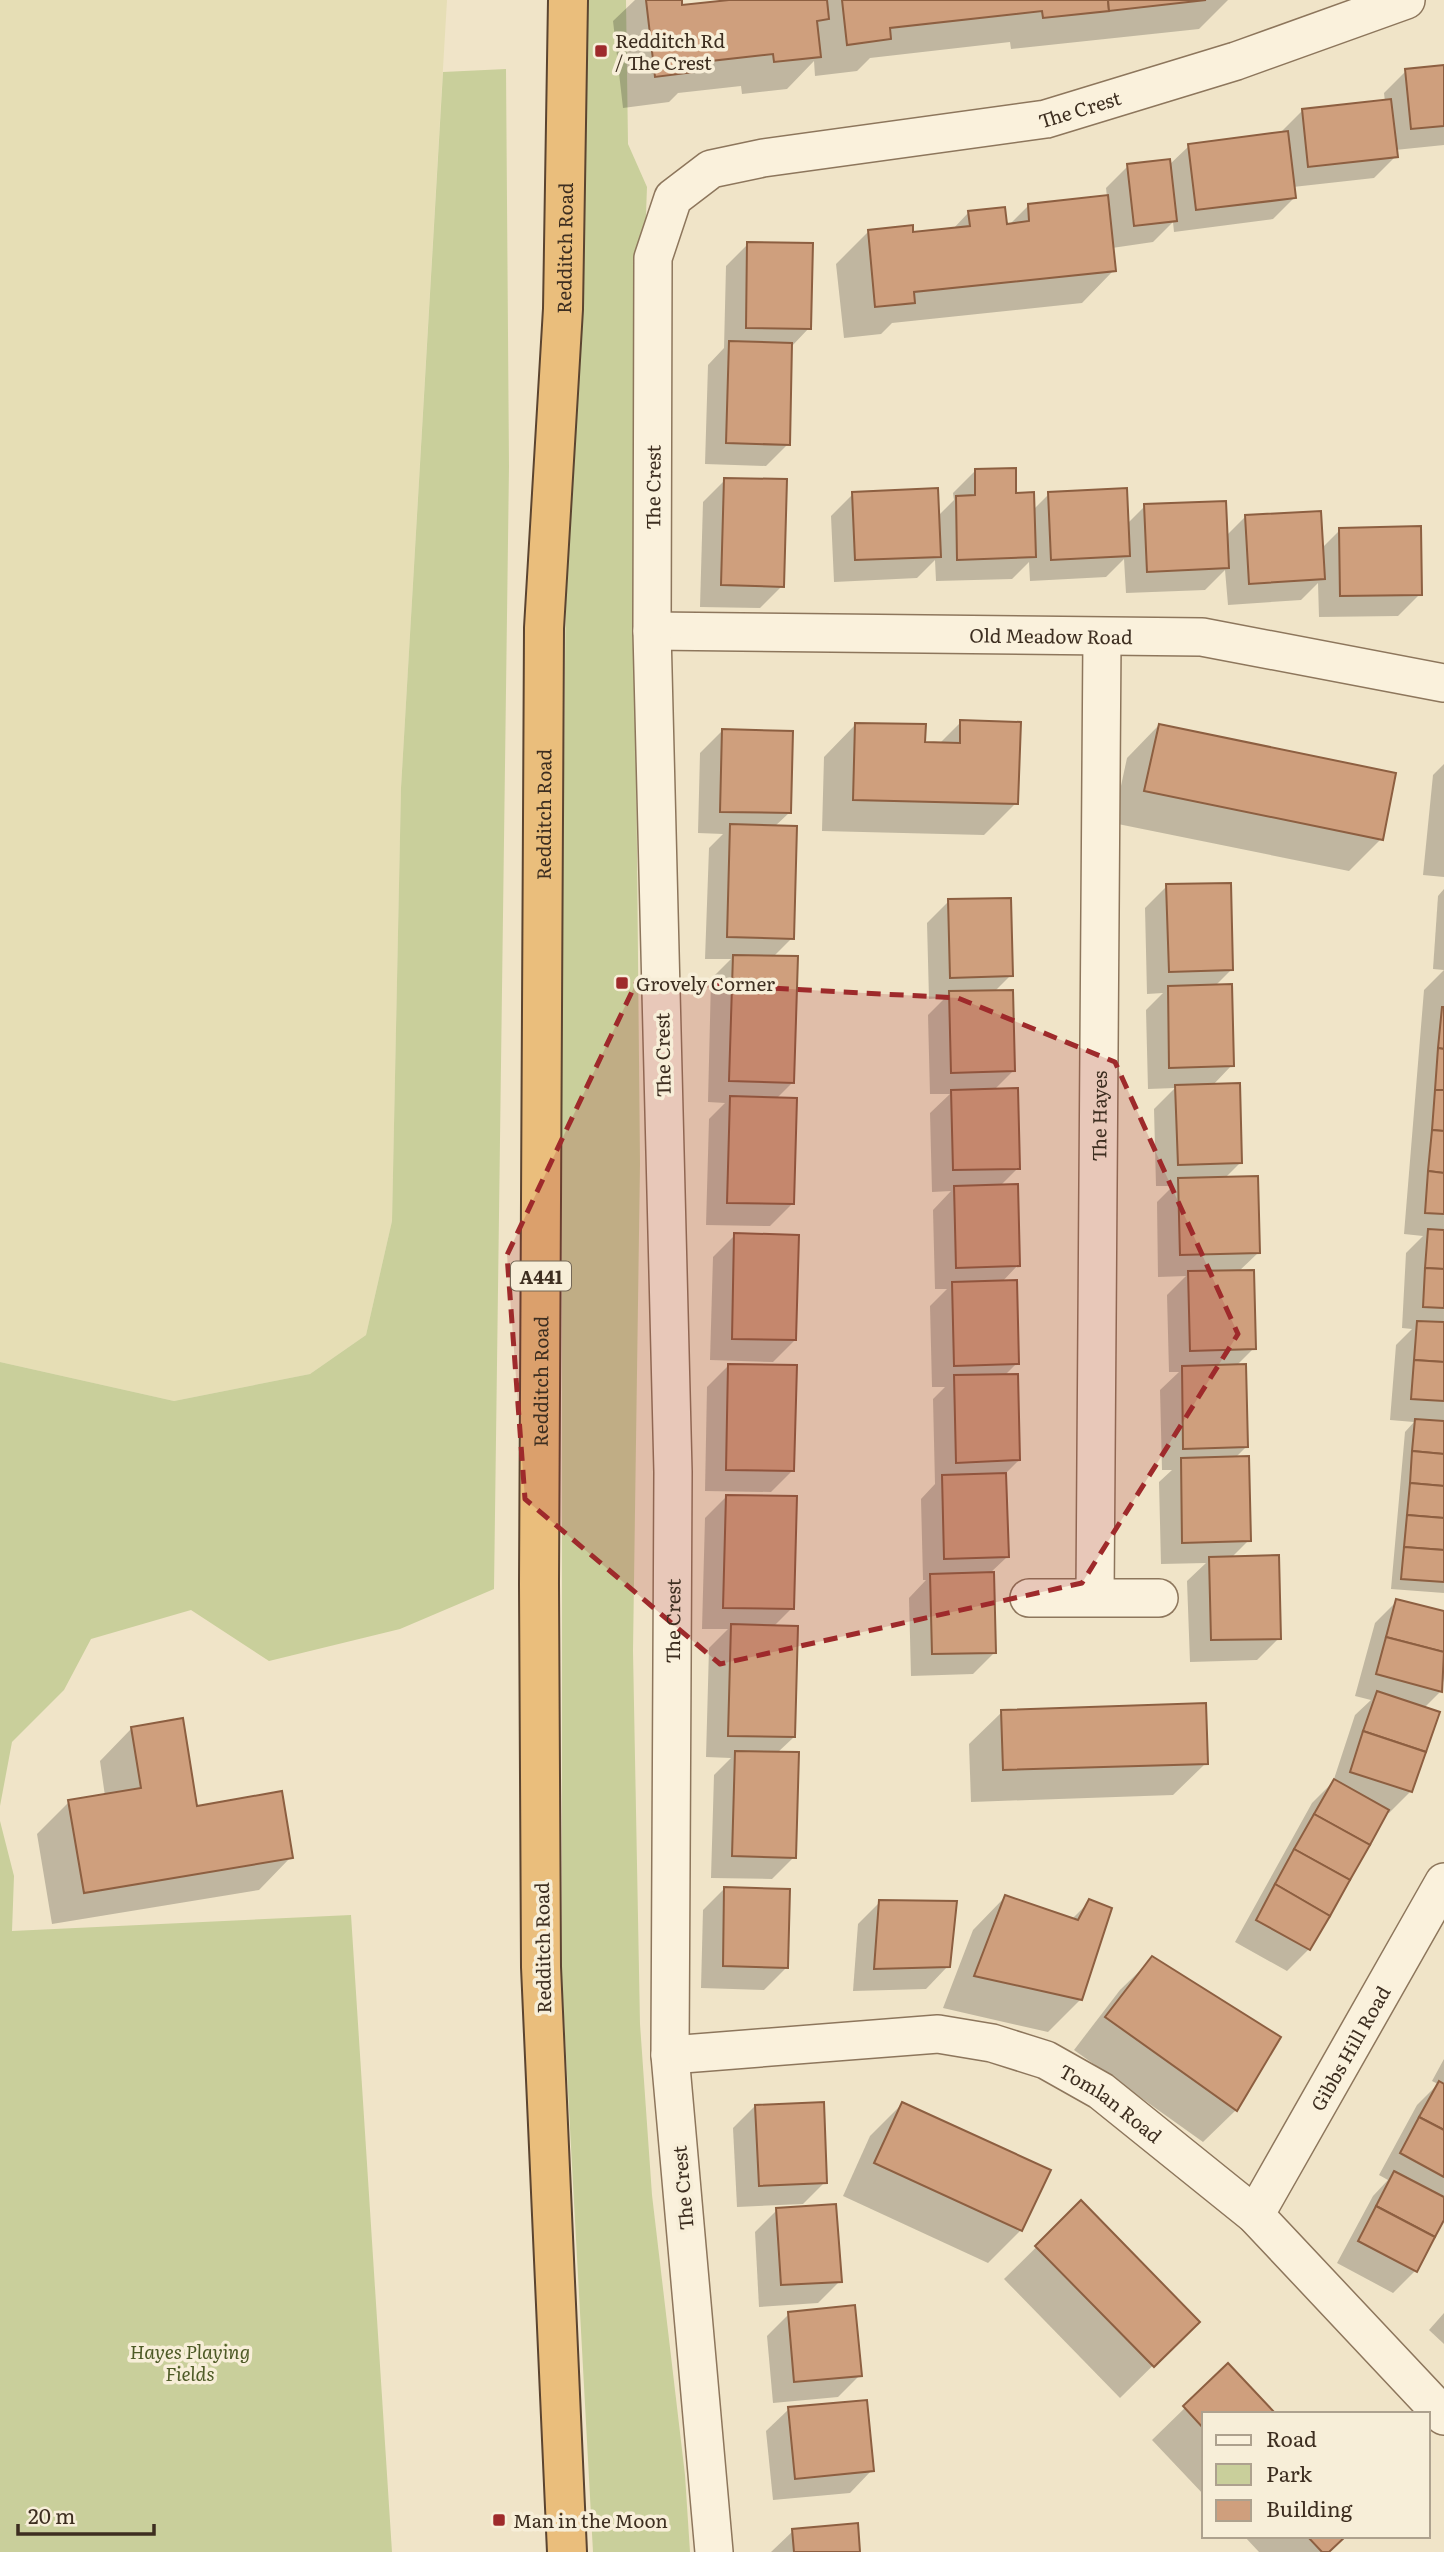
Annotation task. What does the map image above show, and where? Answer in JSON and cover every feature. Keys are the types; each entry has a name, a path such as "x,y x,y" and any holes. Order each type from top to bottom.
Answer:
{"highway":[{"name":"Redditch Road","path":"567,2552 541,1967 539,1584 544,628 563,309 568,0"}],"street":[{"name":"The Crest","path":"714,2552 670,2055 673,1472 652,631 653,258 673,198 711,169 763,158 1046,119 1237,61 1406,0"},
{"name":"Old Meadow Road","path":"652,631 1202,637 1444,683"},
{"name":"The Hayes","path":"1095,1596 1102,638"},
{"path":"1029,1598 1159,1598"},
{"name":"Gibbs Hill Road","path":"1255,2214 1444,1882"},
{"name":"Tomlan Road","path":"670,2055 938,2034 992,2043 1046,2060 1101,2091 1255,2214 1444,2416"}],"highlighted area":[{"path":"637,981 958,998 1115,1062 1238,1334 1082,1583 720,1664 525,1499 507,1255"}],"shaded area":[{"path":"0,0 447,0 401,788 392,1221 366,1335 310,1374 174,1401 0,1362"}],"green space":[{"path":"586,0 626,0 628,144 647,187 634,540 640,1164 633,1651 640,2024 652,2195 685,2475 690,2552 593,2552 562,1981 562,958 567,477"},
{"path":"506,69 509,466 494,1589 400,1629 269,1661 191,1610 91,1639 64,1690 12,1742 0,1806 0,1362 174,1401 310,1374 366,1335 392,1221 401,788 443,72"},
{"name":"Hayes Playing Fields","path":"0,1821 14,1876 12,1931 351,1915 392,2552 0,2552"}],"building":[{"path":"646,0 682,0 682,5 729,0 827,0 829,19 817,21 821,57 774,62 773,54 702,62 703,71 655,77"},
{"path":"842,0 1108,0 1109,11 1043,18 1042,11 890,28 891,39 847,45"},
{"path":"1108,0 1206,0 1109,11"},
{"path":"1444,65 1444,126 1411,129 1405,69"},
{"path":"1391,99 1398,157 1308,167 1302,109"},
{"path":"1288,131 1296,198 1196,210 1188,144"},
{"path":"1170,159 1177,221 1134,226 1127,164"},
{"path":"1108,195 1116,271 914,292 915,303 875,307 868,230 913,225 913,232 970,226 968,211 1005,207 1007,224 1029,221 1028,204"},
{"path":"747,242 813,243 811,329 746,328"},
{"path":"729,341 792,343 790,445 726,443"},
{"path":"1016,468 1016,493 1034,492 1036,557 957,560 956,496 975,495 975,469"},
{"path":"724,478 787,479 784,587 721,585"},
{"path":"938,488 941,557 855,560 852,492"},
{"path":"1127,488 1130,556 1051,560 1048,492"},
{"path":"1226,501 1229,568 1147,572 1144,504"},
{"path":"1321,511 1325,579 1249,584 1245,515"},
{"path":"1421,526 1422,595 1340,596 1339,528"},
{"path":"960,720 1021,722 1018,804 853,800 855,723 926,724 925,742 960,743"},
{"path":"1159,724 1396,773 1383,840 1144,791"},
{"path":"722,729 793,731 791,813 720,812"},
{"path":"730,824 797,826 794,939 727,937"},
{"path":"1231,883 1233,970 1169,972 1166,884"},
{"path":"1011,898 1013,976 950,978 948,899"},
{"path":"733,955 798,956 794,1083 729,1081"},
{"path":"1232,984 1234,1066 1169,1068 1168,986"},
{"path":"1013,990 1015,1071 951,1073 949,991"},
{"path":"1444,1007 1444,1049 1438,1048"},
{"path":"1438,1048 1444,1049 1444,1090 1435,1090"},
{"path":"1240,1083 1242,1163 1178,1165 1175,1085"},
{"path":"1018,1088 1020,1169 953,1170 951,1090"},
{"path":"1435,1090 1444,1090 1444,1131 1432,1130"},
{"path":"730,1096 797,1098 794,1204 727,1203"},
{"path":"1432,1130 1444,1131 1444,1173 1428,1171"},
{"path":"1428,1171 1444,1173 1444,1214 1425,1213"},
{"path":"1258,1176 1260,1253 1180,1255 1178,1178"},
{"path":"1018,1184 1020,1266 956,1268 954,1186"},
{"path":"1428,1229 1444,1230 1444,1269 1425,1268"},
{"path":"734,1233 799,1235 796,1340 732,1339"},
{"path":"1425,1268 1444,1269 1444,1308 1423,1307"},
{"path":"1254,1270 1256,1349 1190,1351 1188,1271"},
{"path":"1017,1280 1019,1364 954,1366 952,1282"},
{"path":"1417,1321 1444,1322 1444,1362 1414,1360"},
{"path":"1414,1360 1444,1362 1444,1401 1411,1399"},
{"path":"728,1364 797,1365 794,1471 726,1470"},
{"path":"1246,1364 1248,1447 1183,1449 1182,1366"},
{"path":"1018,1374 1020,1460 956,1463 954,1375"},
{"path":"1415,1419 1444,1421 1444,1454 1412,1451"},
{"path":"1412,1451 1444,1454 1444,1486 1410,1483"},
{"path":"1249,1456 1251,1541 1182,1543 1181,1458"},
{"path":"1006,1473 1009,1557 944,1559 942,1475"},
{"path":"1410,1483 1444,1486 1444,1518 1407,1515"},
{"path":"726,1495 797,1496 794,1609 723,1608"},
{"path":"1407,1515 1444,1518 1444,1550 1404,1547"},
{"path":"1404,1547 1444,1550 1444,1582 1401,1579"},
{"path":"1279,1555 1281,1639 1211,1640 1209,1557"},
{"path":"994,1572 996,1653 932,1654 930,1574"},
{"path":"1396,1599 1444,1611 1444,1652 1386,1637"},
{"path":"731,1624 798,1626 795,1737 728,1736"},
{"path":"1386,1637 1444,1652 1442,1692 1376,1674"},
{"path":"1377,1691 1440,1712 1426,1752 1363,1731"},
{"path":"1206,1703 1208,1764 1003,1770 1001,1710"},
{"path":"183,1718 197,1806 282,1791 293,1858 84,1893 68,1800 141,1788 131,1727"},
{"path":"1363,1731 1426,1752 1412,1792 1350,1772"},
{"path":"735,1751 799,1752 796,1858 732,1856"},
{"path":"1334,1779 1389,1810 1370,1845 1314,1814"},
{"path":"1314,1814 1370,1845 1350,1880 1294,1849"},
{"path":"1294,1849 1350,1880 1330,1916 1275,1884"},
{"path":"1275,1884 1330,1916 1310,1950 1256,1920"},
{"path":"724,1887 790,1889 788,1968 723,1966"},
{"path":"1005,1895 1078,1920 1089,1899 1112,1908 1082,2000 974,1976"},
{"path":"879,1900 957,1901 950,1967 874,1969"},
{"path":"1152,1956 1281,2037 1237,2111 1105,2017"},
{"path":"1439,2081 1444,2084 1444,2130 1419,2117"},
{"path":"824,2102 827,2183 759,2186 755,2105"},
{"path":"902,2102 1051,2170 1022,2231 874,2163"},
{"path":"1419,2117 1444,2130 1444,2177 1400,2153"},
{"path":"1394,2171 1444,2197 1444,2220 1435,2237 1376,2206"},
{"path":"1081,2200 1200,2322 1154,2367 1035,2246"},
{"path":"836,2204 842,2282 781,2285 776,2208"},
{"path":"1376,2206 1435,2237 1417,2272 1358,2241"},
{"path":"855,2305 862,2376 794,2382 788,2312"},
{"path":"1228,2363 1274,2412 1202,2412 1202,2427 1183,2406"},
{"path":"867,2400 874,2471 795,2479 788,2407"},
{"path":"858,2523 860,2552 794,2552 792,2529"},
{"path":"1309,2538 1344,2538 1329,2552 1322,2552"}],"place":[{"name":"Redditch Rd / The Crest","path":"601,51"},
{"name":"Grovely Corner","path":"622,983"},
{"name":"Man in the Moon","path":"499,2520"}]}
